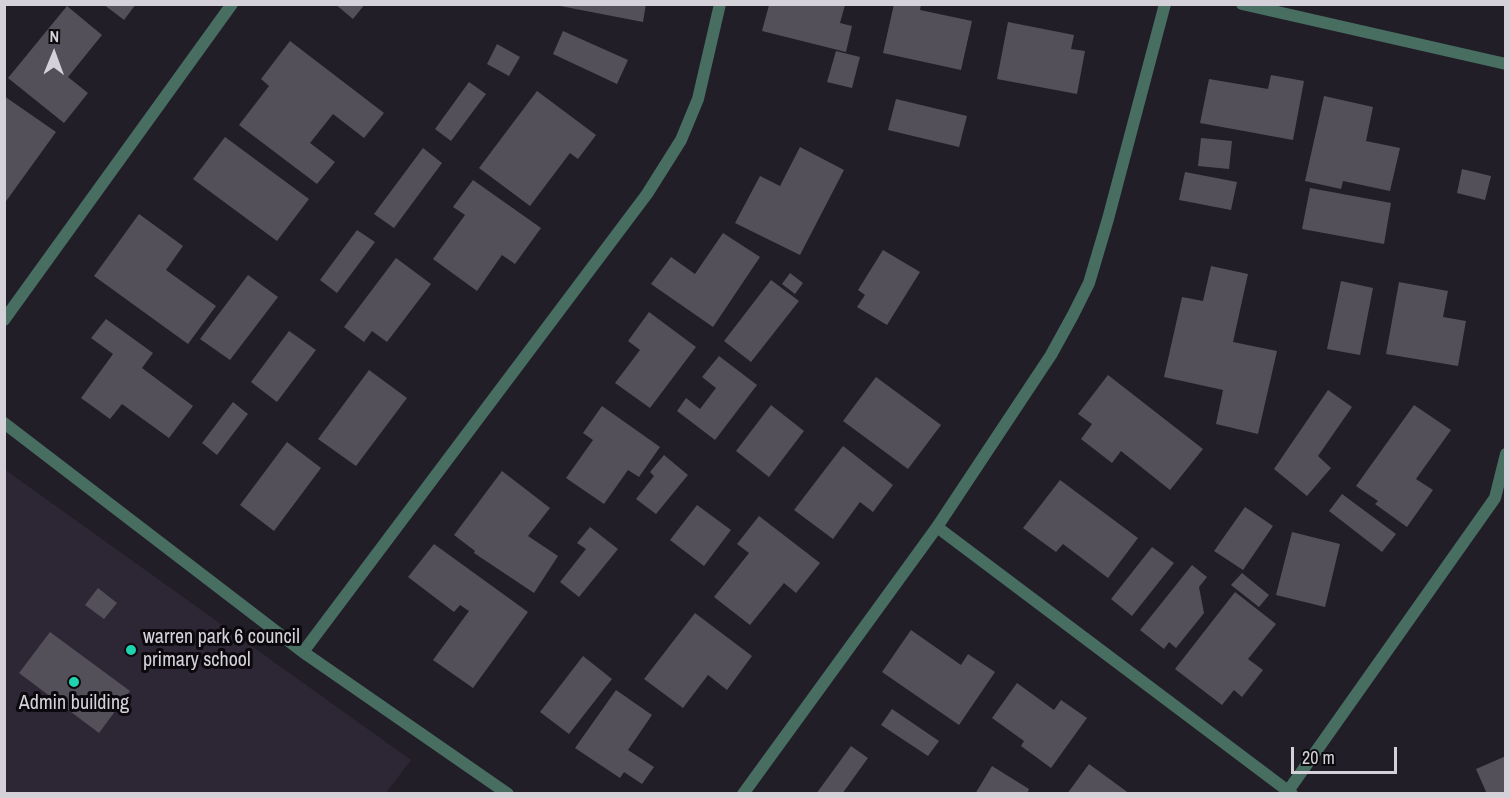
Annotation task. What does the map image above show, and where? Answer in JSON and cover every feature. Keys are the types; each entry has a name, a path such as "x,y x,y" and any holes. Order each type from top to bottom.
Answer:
{"street":[{"path":"4,320 232,4"},
{"path":"303,652 647,194 681,140 698,99 720,4"},
{"path":"743,794 937,527 1051,355 1089,283 1165,4"},
{"path":"1242,4 1506,64"},
{"path":"4,423 303,652 508,794"},
{"path":"937,527 1290,792 1500,499 1506,454"}],"shaded area":[{"name":"warren park 6 council primary school","path":"4,469 411,760 386,793 5,793"}],"building":[{"path":"103,4 136,4 124,20"},
{"path":"335,4 365,4 353,19"},
{"path":"550,4 646,4 643,22"},
{"path":"894,4 921,4 920,10 972,21 961,70 883,53"},
{"path":"769,5 845,5 840,23 852,26 846,52 762,31"},
{"path":"67,6 102,35 68,77 88,93 64,123 8,78"},
{"path":"1008,22 1074,35 1071,49 1085,51 1077,94 997,79"},
{"path":"563,31 628,60 617,84 553,54"},
{"path":"290,41 384,113 364,138 333,114 310,143 335,162 317,184 239,125 269,86 261,79"},
{"path":"497,44 520,57 509,76 487,64"},
{"path":"836,51 860,57 852,88 827,82"},
{"path":"1271,75 1304,81 1293,140 1200,123 1209,79 1268,89"},
{"path":"469,82 486,94 451,141 435,129"},
{"path":"537,91 596,135 578,159 570,153 530,206 479,168"},
{"path":"4,96 56,132 4,204"},
{"path":"1324,96 1373,107 1366,141 1400,148 1390,191 1343,181 1341,189 1305,181"},
{"path":"896,99 967,116 959,147 888,130"},
{"path":"225,137 309,199 277,241 193,179"},
{"path":"1201,138 1232,141 1229,169 1198,166"},
{"path":"800,147 844,170 800,255 735,223 760,176 780,186"},
{"path":"423,148 442,163 394,228 374,214"},
{"path":"1462,169 1491,176 1485,200 1457,193"},
{"path":"1185,172 1237,182 1231,210 1179,200"},
{"path":"473,180 541,228 515,264 502,255 477,291 433,259 465,215 453,207"},
{"path":"1310,188 1391,203 1384,244 1302,229"},
{"path":"139,214 183,246 166,270 216,306 188,344 94,276"},
{"path":"357,230 375,242 337,293 320,280"},
{"path":"723,233 760,257 713,327 651,284 671,257 695,274"},
{"path":"883,250 920,272 887,325 857,307 865,295 858,290"},
{"path":"396,258 431,284 387,342 372,331 364,342 344,327"},
{"path":"1211,266 1248,274 1233,342 1277,351 1258,434 1216,424 1223,390 1164,377 1182,297 1203,301"},
{"path":"790,273 803,283 795,294 782,284"},
{"path":"248,275 278,297 230,360 200,339"},
{"path":"771,280 799,301 751,362 724,341"},
{"path":"1341,281 1373,288 1360,355 1327,349"},
{"path":"1399,282 1448,291 1443,317 1466,321 1458,366 1386,354"},
{"path":"649,312 696,347 650,408 615,383 640,350 628,341"},
{"path":"106,319 153,353 142,368 193,406 169,438 122,404 110,419 81,398 113,354 91,338"},
{"path":"289,331 316,350 277,402 251,382"},
{"path":"719,356 757,385 715,440 677,411 686,398 700,409 716,388 702,377"},
{"path":"369,370 407,398 356,466 318,439"},
{"path":"1108,375 1203,449 1170,490 1121,451 1112,463 1081,439 1092,424 1078,414"},
{"path":"876,377 941,425 908,469 843,421"},
{"path":"1328,390 1352,407 1318,456 1331,468 1307,496 1274,469"},
{"path":"233,402 248,414 217,455 202,443"},
{"path":"771,405 804,431 769,477 736,451"},
{"path":"1414,405 1451,430 1416,479 1433,490 1407,527 1375,504 1378,501 1356,486"},
{"path":"602,406 660,447 639,477 628,470 604,504 566,478 593,440 583,433"},
{"path":"287,442 321,468 274,531 240,505"},
{"path":"843,446 893,485 873,512 860,502 833,539 794,510"},
{"path":"664,455 688,475 656,514 636,499 654,476 650,472"},
{"path":"502,471 550,508 528,536 558,556 534,593 474,553 475,551 454,535"},
{"path":"1060,480 1138,538 1108,578 1063,544 1056,552 1023,528"},
{"path":"1342,494 1396,534 1382,552 1329,511"},
{"path":"697,505 731,530 704,566 670,540"},
{"path":"1245,507 1273,526 1243,570 1214,551"},
{"path":"759,516 820,563 796,593 784,583 750,625 714,597 749,553 737,544"},
{"path":"590,527 618,549 579,597 560,582 586,549 577,543"},
{"path":"1292,532 1340,544 1325,607 1276,595"},
{"path":"434,544 528,612 473,688 433,660 469,611 460,605 454,612 408,577"},
{"path":"1152,547 1174,563 1132,616 1111,599"},
{"path":"1192,565 1207,577 1199,587 1204,613 1176,648 1169,642 1164,649 1140,630"},
{"path":"1242,573 1269,595 1259,607 1231,585"},
{"path":"98,588 117,603 104,619 85,605"},
{"path":"1235,592 1276,624 1248,659 1263,670 1242,697 1234,690 1222,705 1175,669"},
{"path":"695,613 752,656 727,690 708,675 683,708 644,679"},
{"path":"911,630 961,665 968,654 995,672 959,725 882,672"},
{"name":"Admin building","path":"50,632 130,691 99,733 19,673"},
{"path":"583,656 612,679 569,734 540,712"},
{"path":"1017,683 1054,710 1061,700 1087,718 1051,768 1021,746 1024,741 992,718"},
{"path":"616,690 652,715 628,750 654,767 642,784 624,772 620,778 575,748"},
{"path":"892,709 939,741 928,756 881,725"},
{"path":"851,746 868,758 842,794 816,794"},
{"path":"1506,756 1506,794 1487,794 1476,769"},
{"path":"1089,764 1130,794 1067,794"},
{"path":"992,766 1029,789 1027,794 975,794"}],"place":[{"name":"warren park 6 council primary school","path":"131,650"},
{"name":"Admin building","path":"74,682"}]}
